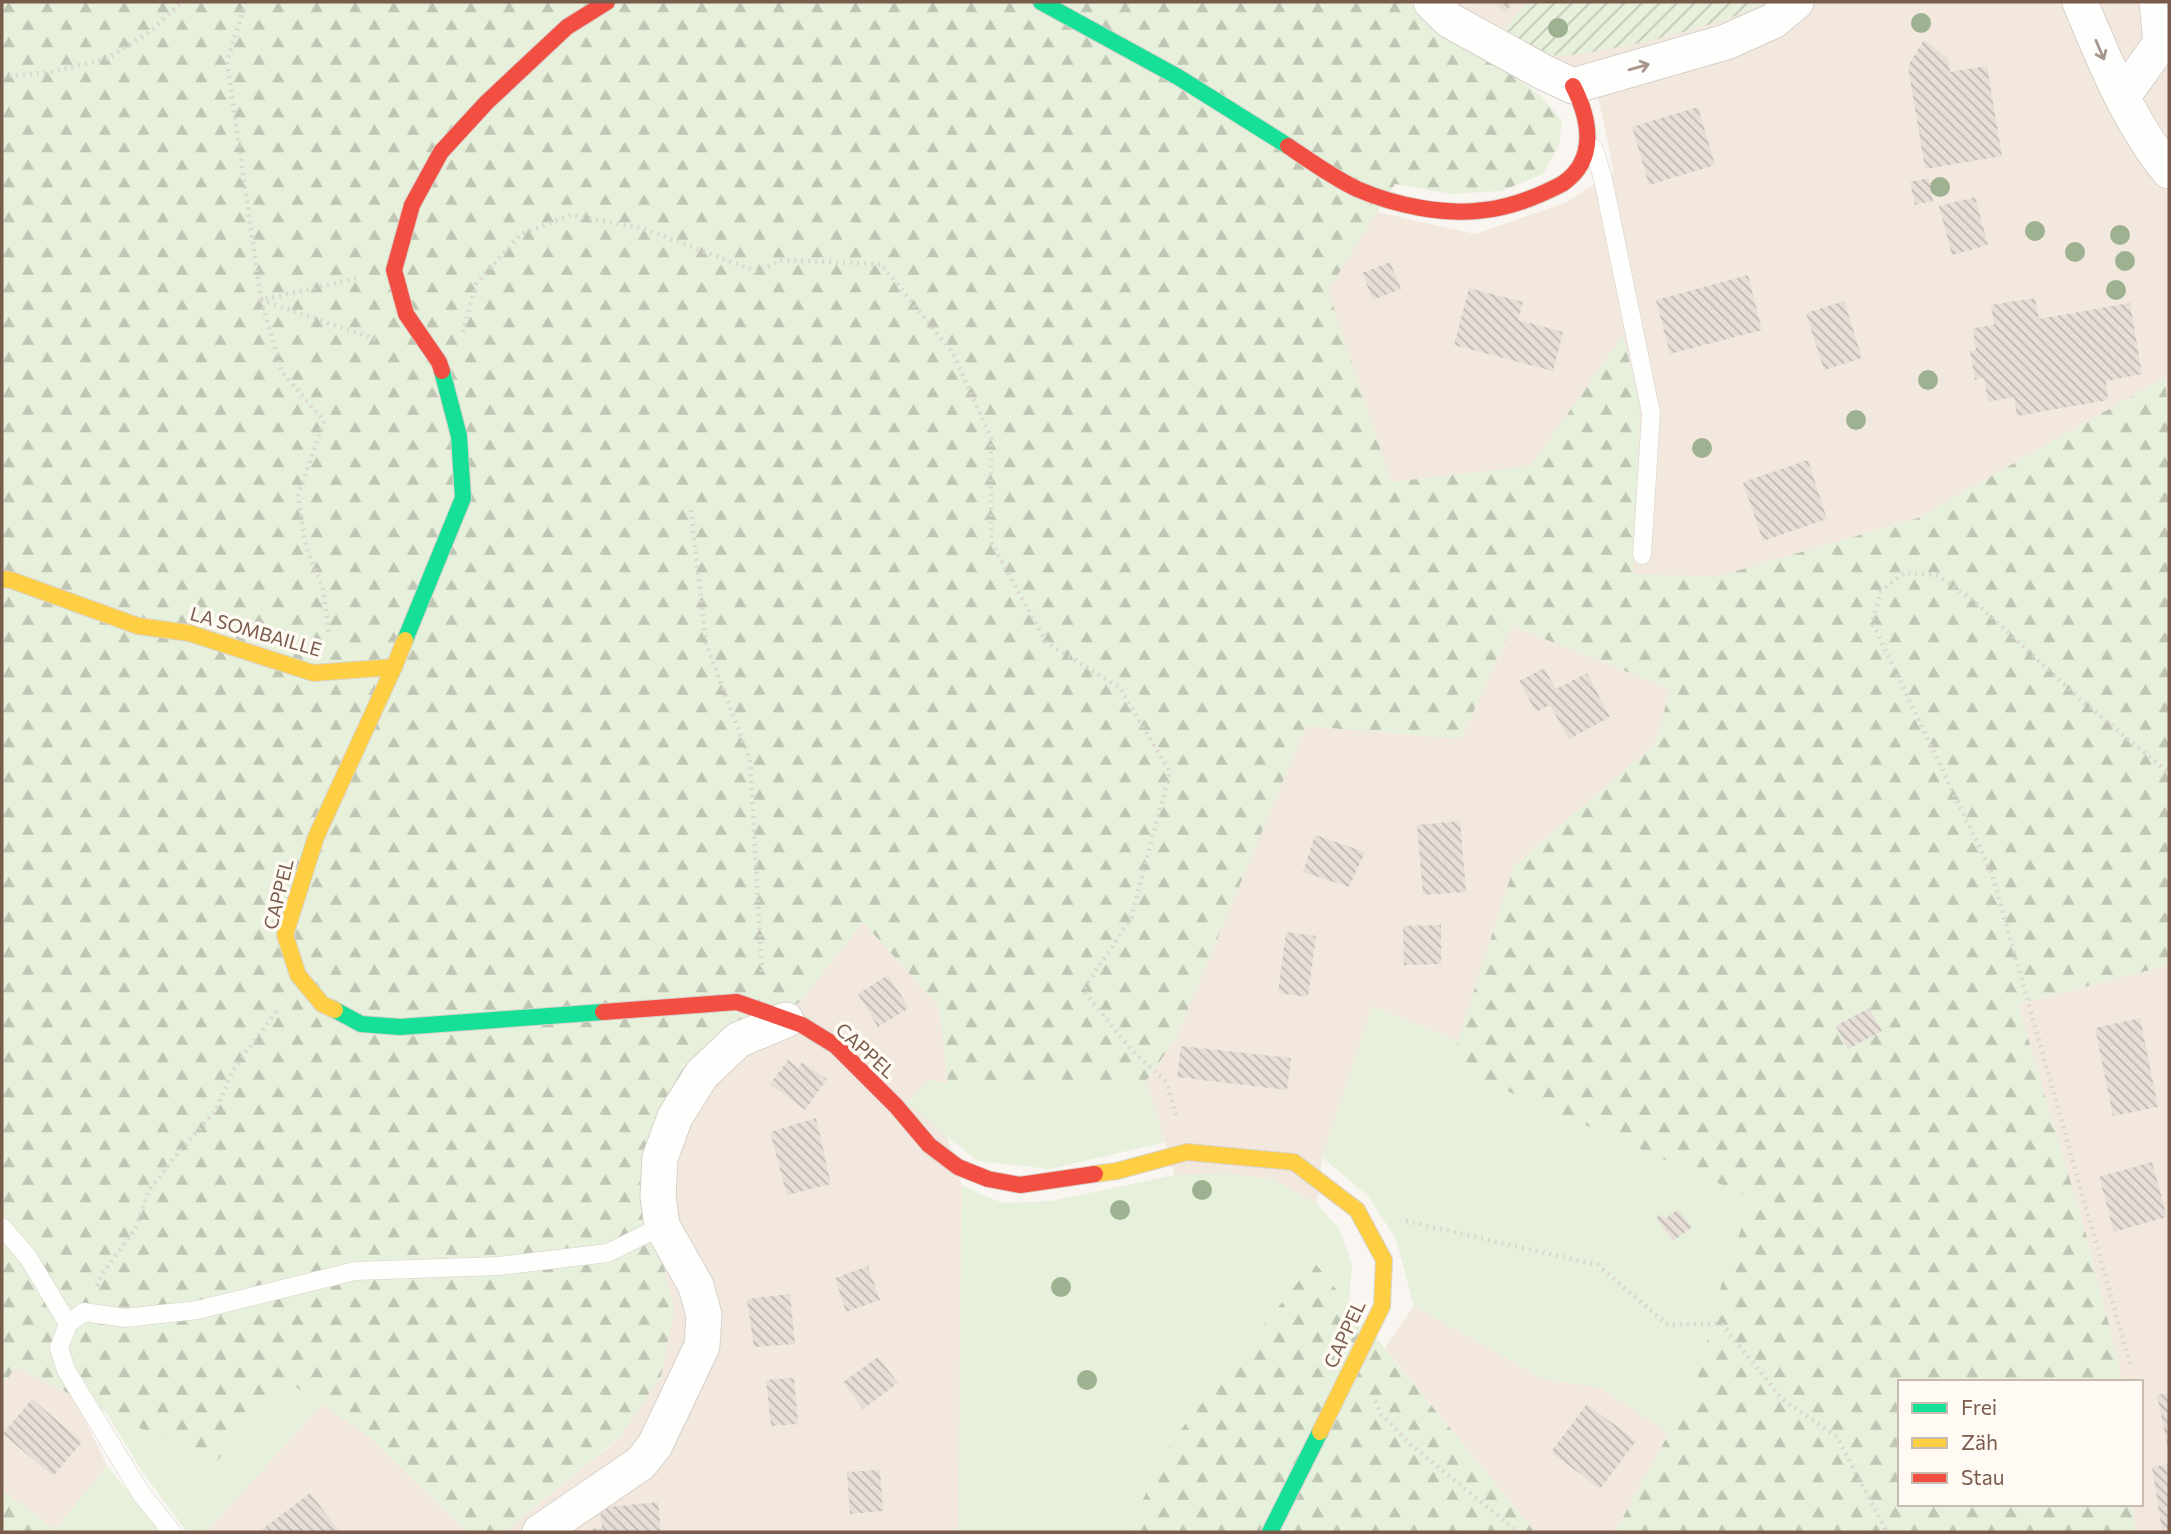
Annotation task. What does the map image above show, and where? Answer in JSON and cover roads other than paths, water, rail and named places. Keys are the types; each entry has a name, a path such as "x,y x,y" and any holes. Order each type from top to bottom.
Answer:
{"street":[{"path":"394,667 463,498 459,436 439,362 406,314 394,270 412,205 441,152 487,102 567,27 607,2"},
{"path":"1041,2 1129,49 1258,125 1345,182 1376,196 1417,205 1473,212 1509,205 1568,181 1583,164 1590,138 1585,107 1573,86 1449,20 1432,2"},
{"path":"1573,86 1727,42 1773,21 1796,2"},
{"path":"2080,2 2105,62 2149,147 2169,171"},
{"path":"2123,96 2161,43 2157,2"},
{"name":"LA SOMBAILLE","path":"2,579 138,626 189,633 313,673 394,667"},
{"name":"CAPPEL","path":"394,667 316,837 285,935 298,975 323,1004 361,1024 400,1027 737,1002 802,1025 836,1046 896,1106 929,1145 958,1167 988,1179 1020,1185 1117,1171 1187,1152 1294,1162 1357,1210 1384,1260 1382,1306 1270,1532"},
{"path":"540,1532 641,1463 655,1445 702,1346 704,1315 696,1286 662,1226 658,1196 660,1158 676,1117 702,1074 738,1040 775,1016"}],"lane":[{"path":"1590,138 1603,179 1651,412 1642,555"},
{"path":"172,1532 142,1495 66,1370 59,1348 68,1324 84,1312 125,1318 197,1310 355,1271 499,1266 608,1253 662,1226"},
{"path":"2,1227 29,1257 68,1324"}]}
